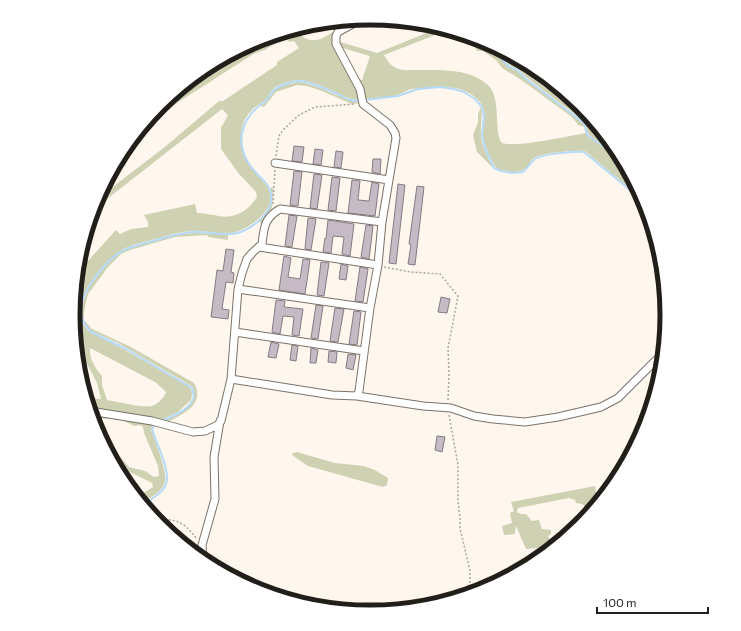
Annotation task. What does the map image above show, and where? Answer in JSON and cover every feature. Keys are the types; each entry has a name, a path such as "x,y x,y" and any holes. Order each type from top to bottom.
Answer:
{"street":[{"path":"349,26 338,32 335,40 336,44 360,89 363,104 390,125 395,133 396,145 388,180 378,265 370,308 360,391 357,396"},
{"path":"275,163 388,180"},
{"path":"202,552 202,545 215,499 214,457 220,421 231,379 238,289 244,265 253,252 262,244 265,223 272,214 280,209 382,222"},
{"path":"259,247 378,265"},
{"path":"238,289 370,308"},
{"path":"235,332 364,352"},
{"path":"231,379 325,394 357,396 423,406 451,408 474,416 525,422 601,407 618,398 658,357"},
{"path":"96,412 152,421 193,432 210,430 218,425 220,421"}],"path":[{"path":"272,214 274,203 275,163 279,136 283,130 299,115 315,107 363,104"},
{"path":"163,519 183,523 202,545"}],"green space":[{"path":"344,26 335,33 359,89 360,100 350,99 313,83 294,80 277,86 264,101 253,109 244,123 241,139 247,162 268,188 270,202 264,214 253,223 236,232 182,232 126,248 113,256 99,271 84,293 81,304 82,278 85,264 116,230 120,234 131,229 148,227 148,222 144,215 195,204 197,213 225,217 241,213 250,206 257,197 256,192 239,174 221,149 221,128 228,115 222,109 103,202 109,190 166,146 219,101 223,101 277,65 277,62 299,48 294,41 290,42 284,38 299,34 308,39 314,40 326,36"},
{"path":"430,32 439,34 384,55 390,64 398,69 454,71 472,75 480,79 488,85 495,98 499,138 502,143 530,143 586,133 598,144 609,149 616,160 615,164 617,161 633,191 585,151 559,152 538,156 533,159 526,168 517,172 498,169 491,159 484,142 484,113 482,105 468,92 455,88 441,87 414,89 394,96 365,99 357,79 362,80 370,56 339,47 337,41 377,53"},
{"path":"284,38 265,50 255,53 160,115 178,98 243,54"},
{"path":"472,43 488,50 500,58 508,66 517,71 525,79 585,124 585,127 578,125 572,117 520,79 502,68 497,61 483,51 477,51"},
{"path":"496,53 520,69 522,68 528,71 526,73 576,110 608,148 590,135 587,131 586,123 526,77 518,69 509,65"},
{"path":"299,82 312,85 352,101 362,103 352,104 322,91 307,86 297,85 276,92 264,107 260,106 266,102 276,89 285,85"},
{"path":"481,107 482,140 484,149 494,169 477,152 473,135 478,122 478,114"},
{"path":"273,187 272,208 263,227 259,221 266,214 272,202 272,193 270,188"},
{"path":"179,234 228,234 228,240 209,237 207,235 175,237 121,254 108,267 88,294 84,311 84,320 92,329 129,346 194,383 197,391 195,403 185,412 166,423 163,421 186,409 190,405 194,394 193,387 118,343 91,331 83,321 81,307 90,285 110,260 119,252"},
{"path":"80,316 86,328 90,332 188,386 192,392 192,396 191,400 178,412 160,421 95,410 92,398 101,399 97,383 82,354","holes":["90,348 155,382 166,392 164,396 152,406 137,406 107,400 102,385 102,376 93,363 90,355"]},
{"path":"97,414 155,423 151,430 161,456 165,471 165,482 161,489 146,500 142,494 153,487 152,483 126,470 110,444 129,467 145,471 154,477 159,476 158,466 144,433 143,427 140,425 134,426 124,421 99,418"},
{"path":"297,452 335,463 364,466 375,470 388,478 387,485 383,487 308,466 292,455 293,453"},
{"path":"595,486 597,497 588,508 569,498 518,508 517,512 526,514 532,521 539,520 542,529 551,530 551,534 548,536 551,542 539,548 526,549 516,526 515,534 504,535 502,526 512,523 510,513 514,511 511,502"},
{"path":"204,547 212,559 209,557 204,554"}],"building":[{"path":"294,146 304,147 302,162 292,161"},
{"path":"315,149 323,150 321,165 313,164"},
{"path":"336,151 343,152 341,168 334,167"},
{"path":"373,159 381,159 380,174 372,172"},
{"path":"294,171 302,172 298,206 290,205"},
{"path":"314,174 322,175 317,209 310,208"},
{"path":"332,177 340,178 336,211 328,210"},
{"path":"352,180 360,181 358,200 369,201 372,182 379,184 375,216 348,213"},
{"path":"398,184 405,185 396,264 389,263"},
{"path":"417,186 424,187 415,265 408,264 411,245 409,244"},
{"path":"289,215 297,216 292,247 285,246"},
{"path":"308,218 316,219 311,250 305,249"},
{"path":"328,220 354,224 350,256 342,254 344,237 333,236 331,253 323,252"},
{"path":"366,225 373,226 369,259 361,257"},
{"path":"226,249 234,250 231,272 234,273 233,283 226,282 222,309 229,310 228,319 211,317 217,270 223,271"},
{"path":"284,256 291,258 288,277 300,279 303,259 310,260 305,294 279,290"},
{"path":"321,262 329,263 324,296 317,295"},
{"path":"341,264 348,266 346,280 339,279"},
{"path":"360,267 368,269 363,302 355,301"},
{"path":"441,297 450,299 447,313 438,312"},
{"path":"276,300 285,301 284,307 303,309 299,336 292,335 294,317 283,316 280,334 272,332"},
{"path":"316,305 323,306 318,339 311,338"},
{"path":"335,308 344,309 338,342 330,341"},
{"path":"354,311 361,312 357,345 349,344"},
{"path":"271,342 279,344 276,358 268,357"},
{"path":"292,345 298,346 296,361 290,360"},
{"path":"311,348 318,350 316,363 310,363"},
{"path":"329,351 337,352 336,363 328,362"},
{"path":"348,354 356,355 353,370 346,368"},
{"path":"437,436 445,437 442,452 435,450"}],"waterway":[{"path":"490,51 585,124 587,134 608,149"},
{"path":"162,421 176,415 189,406 194,397 192,388 126,349 91,332 85,324 81,311 84,296 89,286 107,263 127,249 178,234 195,232 224,234 241,232 260,220 269,208 271,194 268,186 254,171 246,159 243,150 242,133 249,117 275,89 288,83 301,81 313,84 340,95 348,100 360,101"},
{"path":"365,100 398,96 418,89 440,87 464,92 475,99 482,107 484,117 482,135 485,148 494,168 511,173 523,172 533,161 543,156 558,153 584,152 634,193"},
{"path":"148,502 162,490 166,484 167,478 165,465 152,429 155,424"}]}
